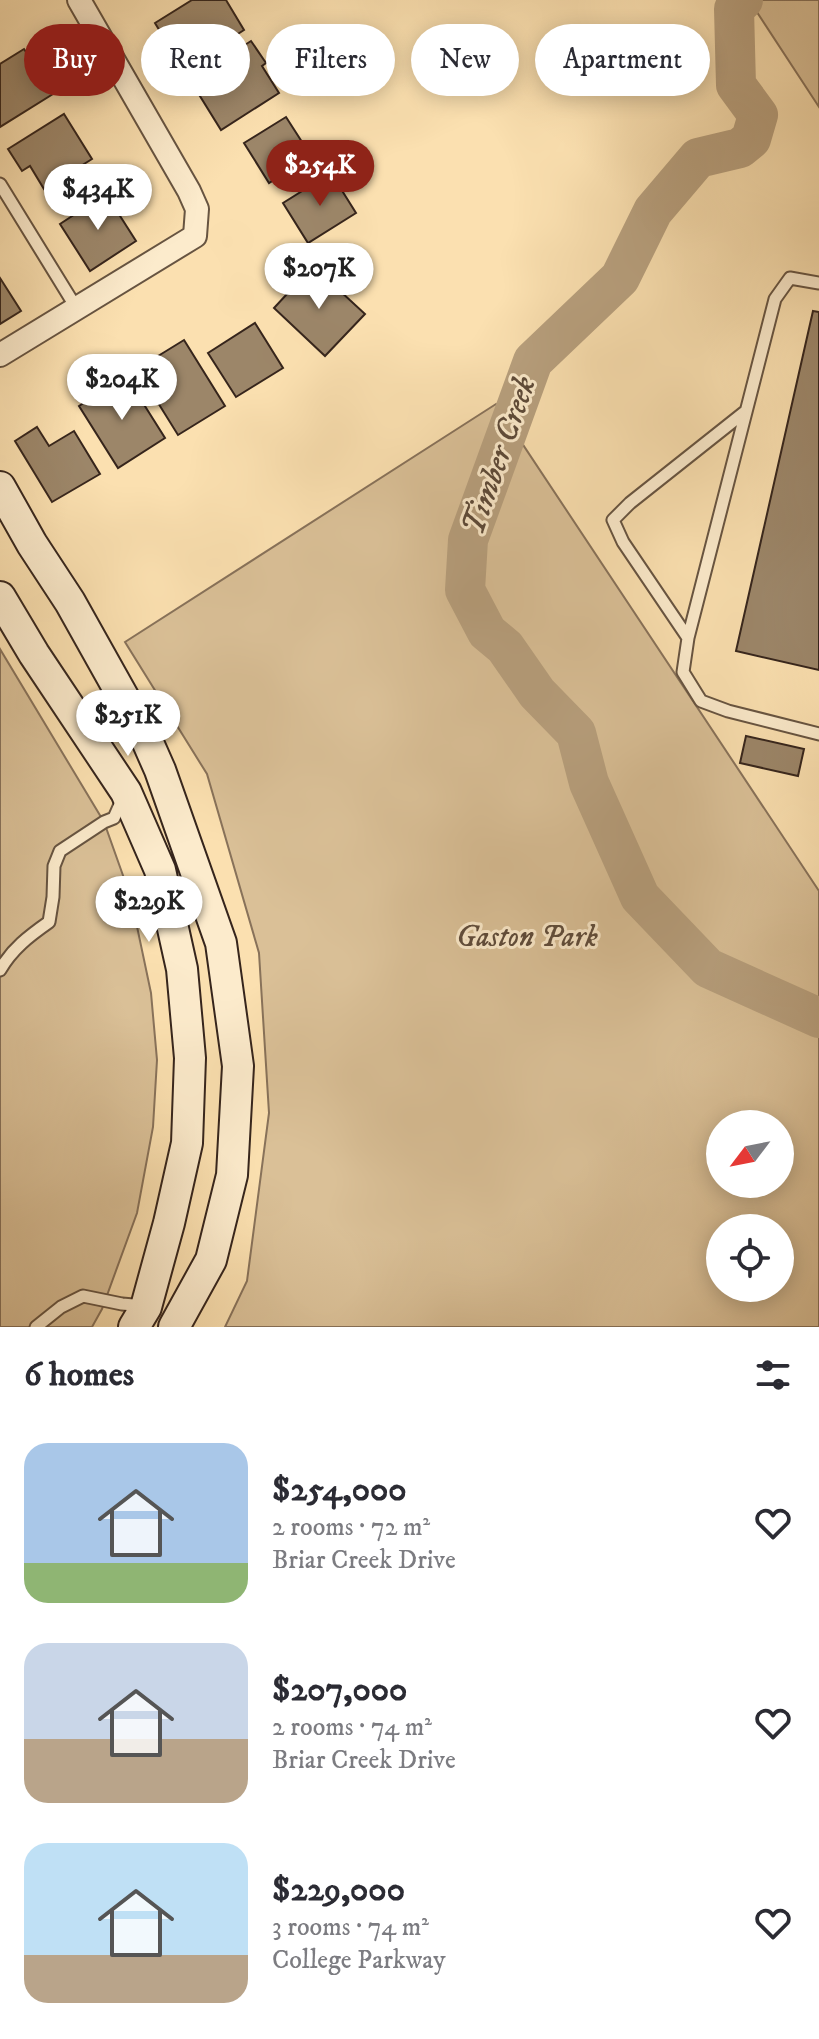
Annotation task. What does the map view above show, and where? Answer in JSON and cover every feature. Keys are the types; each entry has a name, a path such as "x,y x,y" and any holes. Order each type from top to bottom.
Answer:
{"main road":[{"path":"0,487 129,705 160,770 221,943 238,1066 232,1175 211,1260 176,1323 140,1317 169,1223 187,1143 190,1058 182,969 160,870 126,792 0,597"},
{"path":"126,792 160,770"}],"street":[{"path":"0,355 195,236 197,209 189,191 79,0"}],"lane":[{"path":"0,184 77,309"},
{"path":"819,283 790,278 775,299 688,638 683,672 701,701 819,734"},
{"path":"688,638 623,542 613,520 746,411"},
{"path":"0,970 8,956 25,939 49,922 54,866 60,851 114,818 126,792"},
{"path":"36,1327 61,1307 83,1296 113,1303 140,1317"}],"green space":[{"path":"749,0 819,0 819,107"},
{"name":"Gaston Park","path":"496,404 819,891 819,1327 225,1327 247,1281 269,1113 259,953 207,774 125,642"},
{"path":"0,649 104,822 131,898 151,993 157,1060 153,1127 137,1213 102,1309 92,1327 0,1327"}],"building":[{"path":"192,0 226,0 240,24 156,24"},
{"path":"250,42 266,63 262,66 266,72 266,96 274,96 221,130 200,96 250,96"},
{"path":"24,49 24,96 50,96 0,127 0,64"},
{"path":"64,114 92,159 44,189 30,166 22,171 8,149"},
{"path":"286,117 311,156 269,183 244,143"},
{"path":"331,173 356,213 308,243 283,203"},
{"path":"106,194 136,241 90,271 60,224"},
{"path":"313,266 365,314 325,356 274,308"},
{"path":"0,278 21,311 0,324"},
{"path":"813,311 819,312 819,670 736,651"},
{"path":"255,323 283,368 236,397 208,353"},
{"path":"184,340 225,406 178,435 137,369"},
{"path":"126,376 165,438 118,468 79,406"},
{"path":"37,427 49,446 74,431 100,474 52,502 15,441"},
{"path":"746,736 804,749 798,776 740,763"}],"waterway":[{"name":"Timber Creek","path":"743,0 734,9 736,85 758,115 751,139 740,148 698,158 653,211 620,278 533,361 468,540 465,590 487,632 505,647 537,693 576,733 589,783 640,897 708,968 819,1018"}]}
